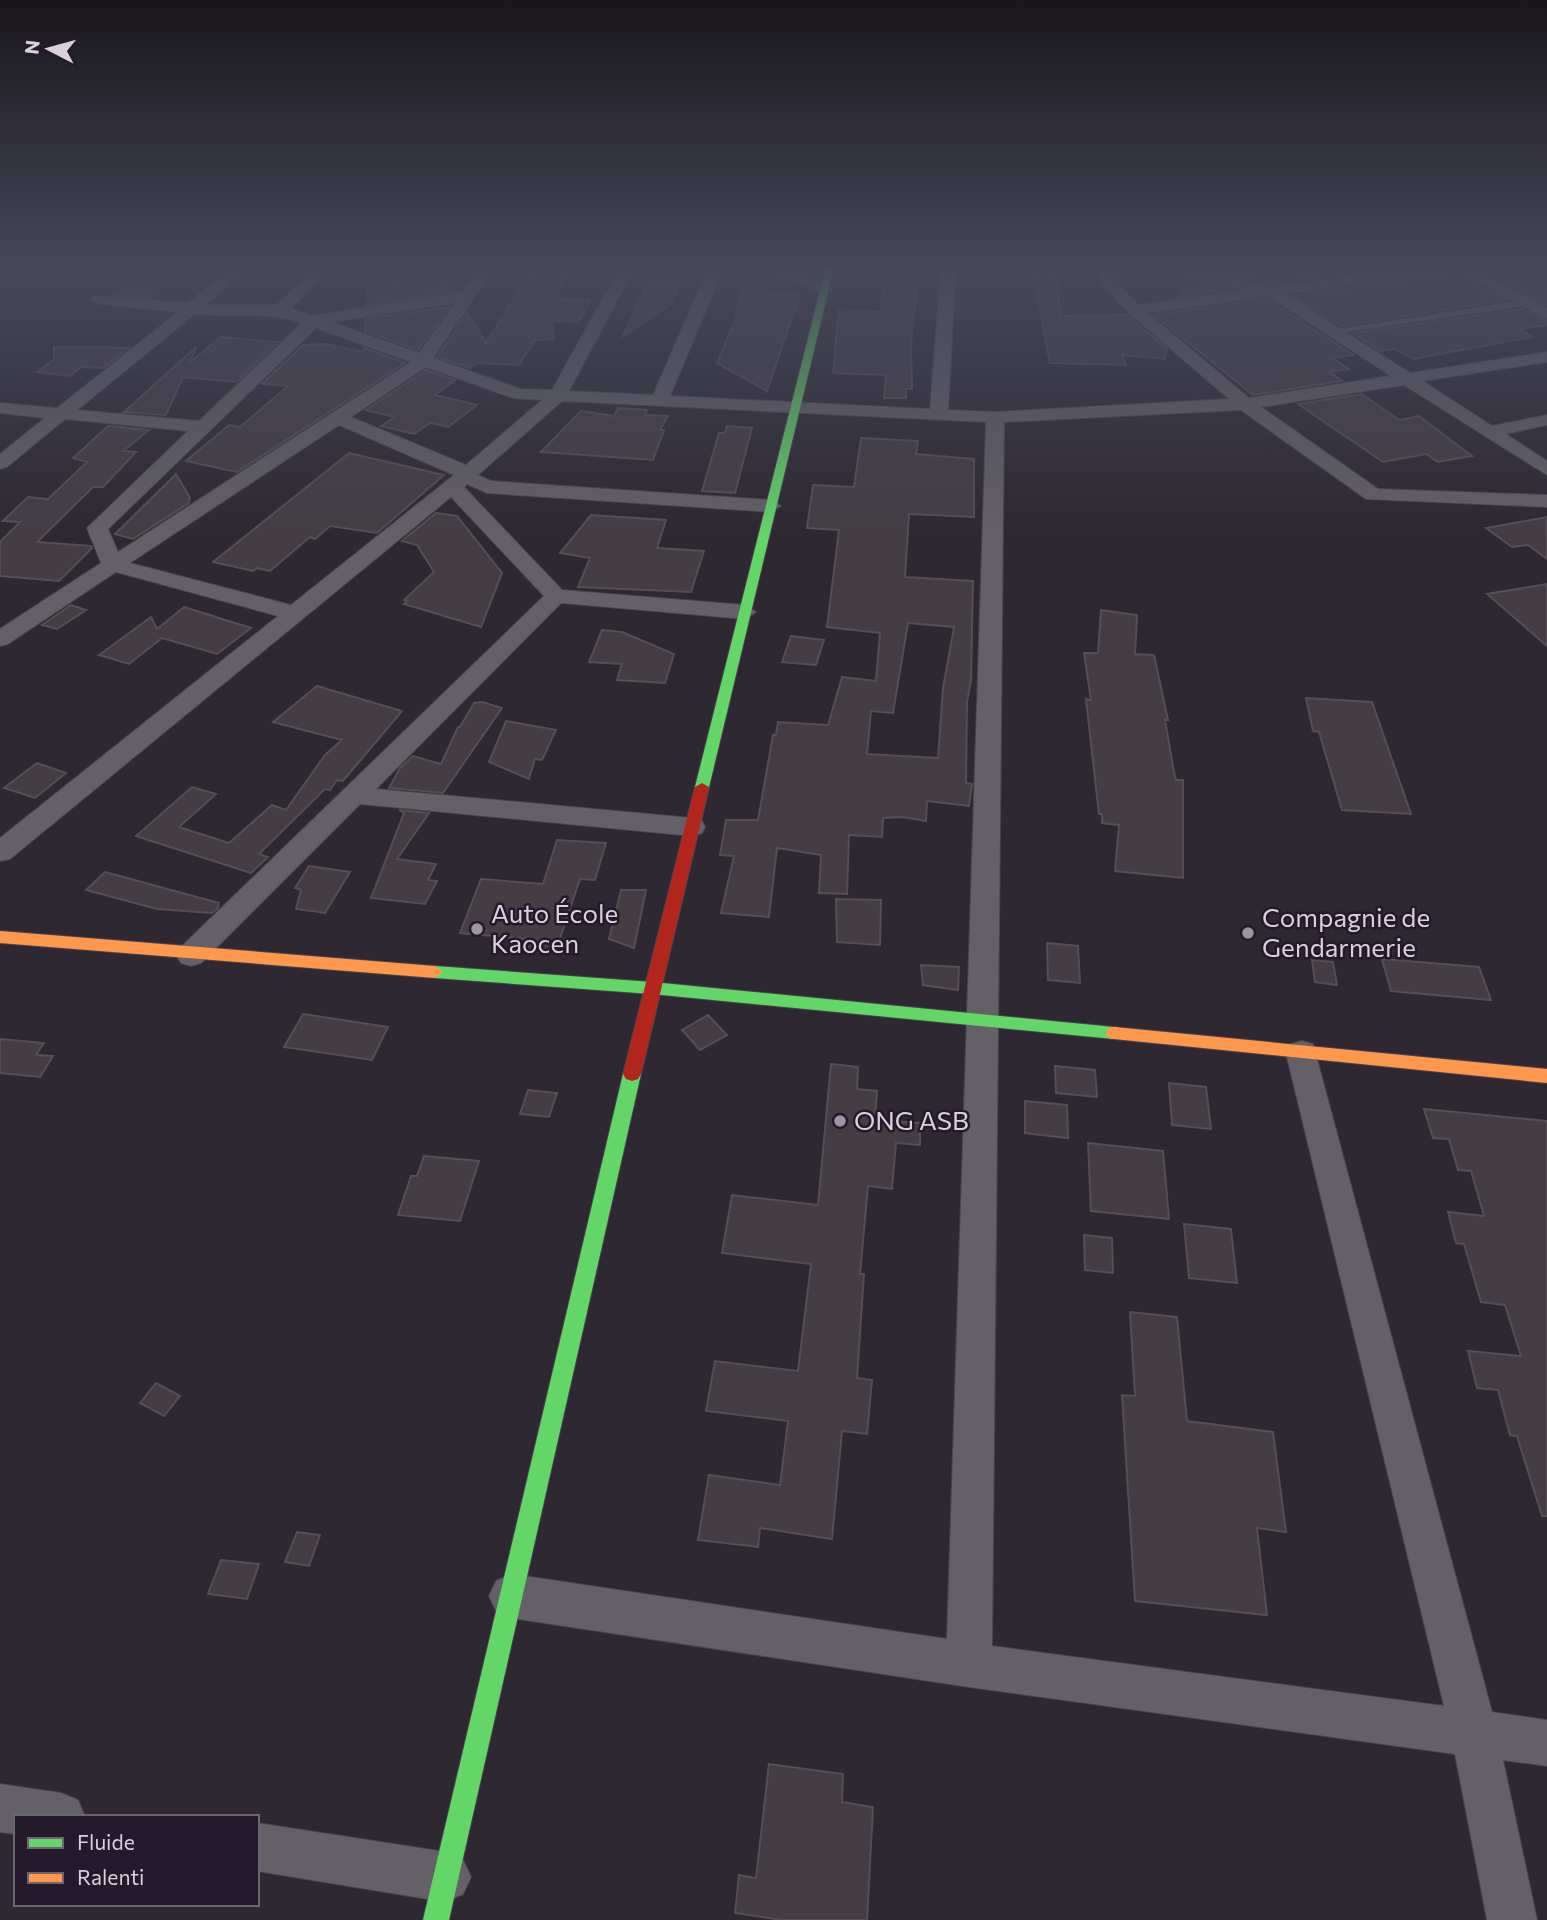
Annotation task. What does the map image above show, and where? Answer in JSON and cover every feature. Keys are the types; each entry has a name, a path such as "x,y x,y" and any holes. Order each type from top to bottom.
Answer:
{"street":[{"path":"0,463 132,357"},
{"path":"113,565 97,528 277,357"},
{"path":"420,357 519,394 995,417 1245,404 1547,357"},
{"path":"0,852 459,481 558,396 579,357"},
{"path":"659,401 678,357"},
{"path":"259,1848 441,1898 652,988 808,357"},
{"path":"939,415 943,357"},
{"path":"1190,357 1245,404 1373,495 1547,501"},
{"path":"1372,357 1547,469"},
{"path":"0,639 338,418 424,358"},
{"path":"0,408 205,427"},
{"path":"969,1665 995,417"},
{"path":"338,418 457,467 459,481 556,596 745,612"},
{"path":"1489,432 1547,420"},
{"path":"459,481 488,486 771,506"},
{"path":"113,565 294,613"},
{"path":"191,955 556,596"},
{"path":"354,795 692,827"},
{"path":"0,937 191,955 652,988 1547,1076"},
{"path":"1302,1053 1474,1733 1512,1920"},
{"path":"511,1596 969,1665 1547,1743"},
{"path":"0,1808 47,1815"}],"building":[{"path":"54,357 118,357 103,368 81,367 70,376 37,372"},
{"path":"185,357 192,357 190,362 197,357 263,357 237,382 183,377 166,415 124,412"},
{"path":"291,357 388,357 405,363 237,472 186,461 229,425 240,427 288,386 262,384"},
{"path":"437,357 524,357 519,365 477,363 470,368"},
{"path":"720,357 779,357 767,391 717,363"},
{"path":"835,357 911,357 912,389 906,389 906,398 884,398 886,375 833,373"},
{"path":"1049,357 1123,357 1126,365 1050,363"},
{"path":"1139,357 1165,357 1165,359"},
{"path":"1205,357 1342,357 1332,358 1349,369 1330,372 1342,381 1253,395"},
{"path":"426,370 455,380 435,395 477,405 448,427 430,423 414,434 381,426 395,417 366,410"},
{"path":"1362,394 1399,420 1419,416 1472,456 1438,462 1426,454 1383,462 1298,404"},
{"path":"618,408 647,410 645,415 668,416 660,430 664,430 653,460 541,452 581,411 614,416"},
{"path":"108,426 149,430 123,451 136,452 103,487 93,487 37,542 92,548 59,581 0,576 0,542 20,522 3,521 28,497 48,499 87,462 73,458"},
{"path":"727,426 752,428 735,493 702,491 719,433 725,433"},
{"path":"861,438 918,441 916,454 974,459 974,517 909,514 905,577 973,581 971,680 967,702 966,783 972,784 969,806 927,801 926,821 903,817 883,818 882,837 849,835 847,894 819,893 821,855 777,848 769,917 721,913 734,856 720,855 726,820 758,820 773,735 776,735 778,722 828,725 842,677 876,681 880,633 827,627 839,530 807,528 813,485 854,487","holes":["908,623 954,627 943,688 938,758 867,754 871,711 893,713"]},
{"path":"349,453 444,475 377,533 330,526 315,539 310,537 270,571 257,568 253,571 213,562"},
{"path":"176,474 190,498 189,503 133,539 115,534"},
{"path":"436,513 457,516 502,573 481,627 404,604 407,601 404,600 434,572 417,545 402,541"},
{"path":"591,515 666,520 657,548 704,551 691,592 578,587 590,558 560,553"},
{"path":"1547,517 1547,559 1528,545 1512,547 1486,528"},
{"path":"1547,584 1547,646 1487,594"},
{"path":"71,605 86,610 57,629 42,625"},
{"path":"184,607 251,628 217,654 162,638 129,664 99,655 151,617 157,629"},
{"path":"1101,610 1137,615 1135,654 1154,655 1168,720 1165,720 1174,772 1176,780 1183,780 1183,878 1115,871 1119,825 1102,823 1102,814 1099,814 1086,699 1091,700 1084,653 1098,653"},
{"path":"602,630 622,632 674,654 665,683 617,680 622,664 589,662"},
{"path":"791,636 824,640 816,665 782,662"},
{"path":"317,686 402,711 343,781 337,780 330,790 325,789 259,854 268,857 251,873 136,836 192,787 216,794 179,827 229,843 272,805 286,810 325,755 342,740 273,722"},
{"path":"1306,698 1372,702 1411,814 1342,810 1319,732 1313,731"},
{"path":"482,702 502,708 443,793 389,788 400,768 413,756 441,764 458,727 474,703"},
{"path":"506,721 556,730 542,760 535,759 529,779 489,762"},
{"path":"37,763 66,773 35,798 4,788"},
{"path":"399,810 429,813 397,859 436,864 428,880 437,881 425,904 371,898 404,813"},
{"path":"557,840 606,843 595,880 580,879 555,953 522,950 526,939 460,933 481,879 543,884"},
{"path":"309,866 350,872 325,913 296,909 301,890 295,888"},
{"path":"105,872 219,903 218,908 212,913 157,909 86,890"},
{"path":"621,890 646,890 634,948 609,939"},
{"path":"836,899 881,900 880,945 837,942"},
{"path":"1047,943 1078,946 1080,983 1048,980"},
{"path":"1382,959 1479,967 1491,1000 1391,991"},
{"path":"1312,960 1333,962 1337,985 1315,982"},
{"path":"921,965 959,967 958,990 923,985"},
{"path":"303,1014 388,1027 372,1060 284,1047"},
{"path":"708,1015 727,1035 700,1050 682,1030"},
{"path":"0,1039 44,1043 36,1055 53,1056 40,1077 0,1073"},
{"path":"831,1064 858,1067 857,1089 877,1091 875,1120 920,1123 920,1145 896,1143 892,1189 868,1186 860,1274 864,1274 857,1378 872,1380 867,1434 842,1431 832,1539 760,1528 758,1547 698,1540 709,1475 780,1485 788,1421 706,1411 715,1361 798,1371 811,1264 722,1253 732,1195 818,1205"},
{"path":"1055,1066 1095,1070 1097,1097 1056,1093"},
{"path":"1169,1083 1206,1087 1211,1129 1172,1125"},
{"path":"528,1090 557,1093 549,1117 520,1114"},
{"path":"1025,1101 1067,1105 1068,1138 1025,1133"},
{"path":"1424,1109 1547,1121 1547,1516 1542,1516 1517,1436 1510,1435 1498,1390 1477,1388 1468,1351 1521,1356 1505,1305 1481,1302 1464,1244 1456,1243 1448,1212 1484,1216 1471,1171 1458,1170 1449,1139 1433,1138"},
{"path":"1088,1143 1163,1151 1169,1219 1091,1211"},
{"path":"424,1156 479,1161 460,1221 398,1215 411,1176 417,1176"},
{"path":"1184,1224 1231,1229 1237,1283 1189,1278"},
{"path":"1084,1235 1112,1238 1113,1273 1085,1270"},
{"path":"1130,1312 1177,1317 1187,1421 1273,1432 1286,1532 1257,1528 1267,1615 1135,1601 1122,1395 1135,1396"},
{"path":"156,1383 180,1396 164,1416 140,1403"},
{"path":"297,1532 320,1535 309,1566 285,1562"},
{"path":"221,1560 259,1564 247,1599 208,1594"},
{"path":"769,1764 843,1774 842,1802 873,1807 867,1920 782,1920 735,1913 739,1875 756,1878"}],"traffic: fast":[{"path":"702,787 808,357"},
{"path":"435,972 652,988 1114,1033"},
{"path":"436,1920 632,1074"}],"traffic: slow":[{"path":"0,937 435,972"},
{"path":"1114,1033 1547,1076"}],"traffic: jam":[{"path":"632,1074 702,787"}],"place":[{"name":"Auto École Kaocen","path":"477,929"},
{"name":"Compagnie de Gendarmerie","path":"1248,933"},
{"name":"ONG ASB","path":"840,1121"}]}
